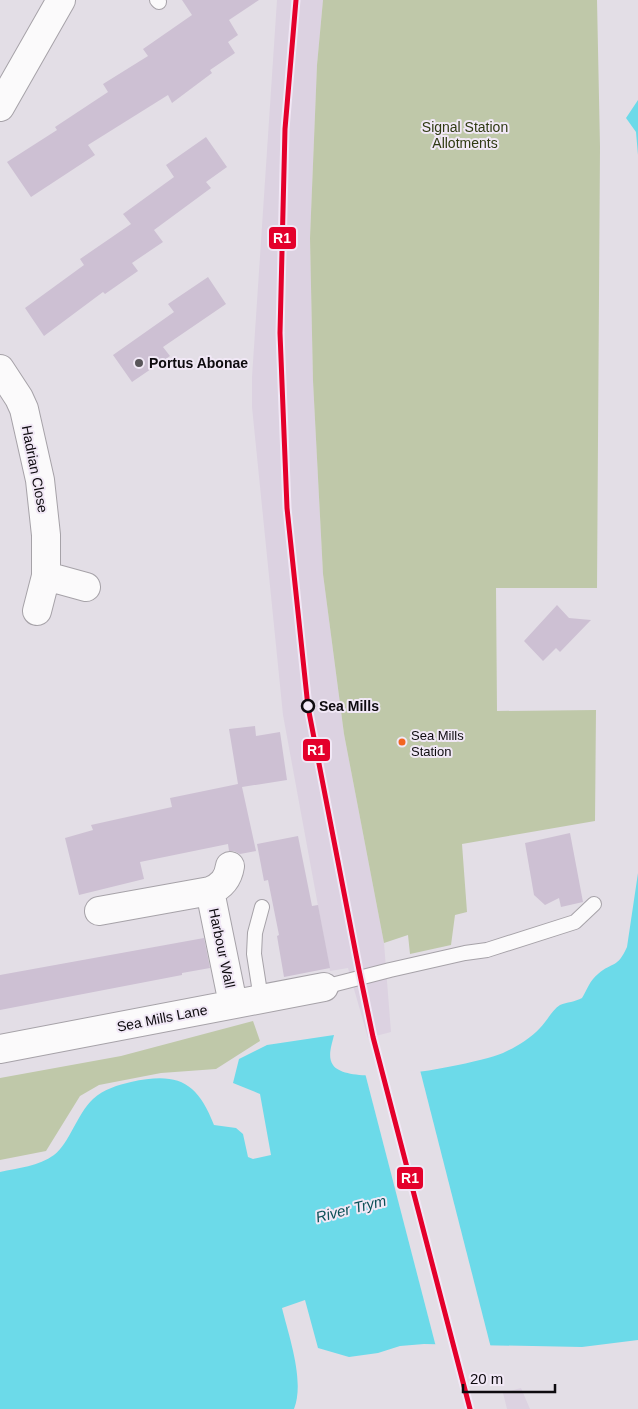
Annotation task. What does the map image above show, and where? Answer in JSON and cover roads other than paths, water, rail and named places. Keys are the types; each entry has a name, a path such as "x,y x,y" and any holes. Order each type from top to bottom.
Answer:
{"street":[{"path":"0,107 61,0"},
{"name":"Hadrian Close","path":"0,369 24,409 40,480 46,535 46,576 37,611"},
{"path":"46,576 86,587"},
{"name":"Harbour Wall","path":"100,911 210,891 218,888 228,877 230,866"},
{"name":"Harbour Wall","path":"210,891 233,1004"},
{"name":"Sea Mills Lane","path":"0,1049 324,987"}],"lane":[{"path":"324,987 390,970 496,947 575,922 594,904"},
{"path":"261,999 254,954 255,933 262,907"}],"water":[{"path":"638,100 638,155 636,132 626,118"},
{"name":"River Trym","path":"638,873 638,1340 582,1347 424,1344 400,1346 378,1353 349,1357 318,1348 305,1300 282,1308 297,1372 297,1398 294,1409 0,1409 0,1172 42,1162 54,1155 64,1144 87,1105 106,1090 131,1082 161,1078 183,1083 192,1089 200,1098 214,1125 236,1128 243,1134 248,1157 253,1159 271,1155 260,1094 233,1083 239,1059 267,1045 334,1035 330,1054 333,1065 344,1072 363,1075 387,1075 442,1068 489,1058 503,1053 532,1036 560,1005 582,998 595,976 620,959 627,947"}],"place":[{"name":"Portus Abonae","path":"139,363"},
{"name":"Sea Mills","path":"308,706"},
{"name":"Sea Mills Station","path":"402,742"}],"park label":[{"name":"Signal Station Allotments","path":"465,136"}]}
